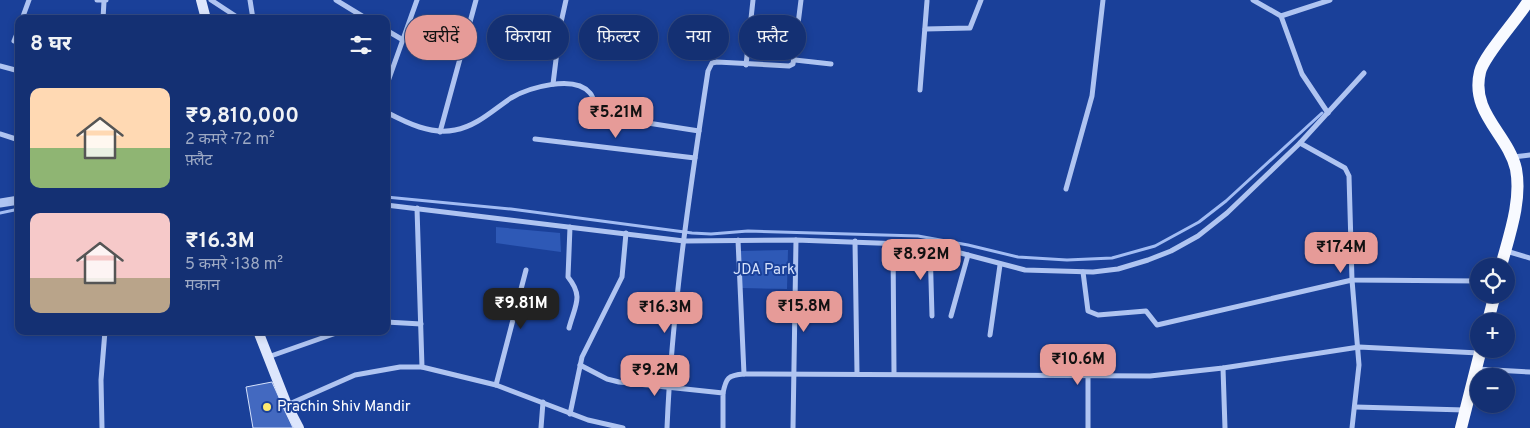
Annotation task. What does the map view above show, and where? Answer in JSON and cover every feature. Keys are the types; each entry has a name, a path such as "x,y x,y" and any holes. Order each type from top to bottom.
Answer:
{"main road":[{"path":"201,0 205,15"},
{"path":"1503,258 1517,199 1518,182 1512,157 1486,118 1478,86 1480,71 1486,59 1529,0"},
{"path":"259,335 287,405 299,428"},
{"path":"1461,428 1470,390"}],"street":[{"path":"23,15 29,0"},
{"path":"97,0 106,1 104,15"},
{"path":"212,0 234,15"},
{"path":"250,0 252,15"},
{"path":"336,0 361,15"},
{"path":"390,76 417,0"},
{"path":"440,132 476,0"},
{"path":"553,84 560,27 566,0"},
{"path":"746,65 753,0"},
{"path":"800,15 801,0"},
{"path":"920,90 925,29 925,0"},
{"path":"925,29 970,28 981,0"},
{"path":"1066,189 1092,96 1103,0"},
{"path":"1253,0 1281,16 1302,74 1328,113"},
{"path":"1281,16 1330,0"},
{"path":"390,32 403,40"},
{"path":"667,428 669,388 685,226 710,66 717,62 789,66 795,60 831,64"},
{"path":"0,66 15,70"},
{"path":"390,205 684,239 854,241 930,245 1000,265 1025,270 1083,272 1118,269 1148,260 1198,236 1227,213 1300,143 1364,73"},
{"path":"390,114 425,129 440,132 469,126 518,94 563,83 584,88 593,98 597,114 699,131"},
{"path":"0,134 15,139"},
{"path":"535,139 695,158"},
{"path":"1300,143 1345,168 1349,176 1352,280 1358,347 1352,428"},
{"path":"1512,157 1530,155"},
{"path":"0,203 15,201"},
{"path":"417,208 422,368"},
{"path":"569,328 578,293 575,285 568,277 570,227"},
{"path":"570,414 580,365 587,345 620,284 626,233"},
{"path":"738,240 744,374"},
{"path":"793,428 796,240"},
{"path":"854,241 857,373"},
{"path":"893,242 894,374"},
{"path":"930,245 932,316"},
{"path":"1505,250 1530,258"},
{"path":"950,316 968,255"},
{"path":"990,335 1000,265"},
{"path":"496,385 526,270"},
{"path":"1083,272 1088,311 1098,315 1146,311 1157,325 1352,280 1470,281"},
{"path":"390,322 421,324"},
{"path":"102,428 101,380 105,335"},
{"path":"267,357 328,335"},
{"path":"723,428 723,393 725,379 729,375 857,373 1150,376 1224,368 1358,347 1470,351"},
{"path":"580,365 606,379 619,382 723,393"},
{"path":"287,405 355,376 400,367 422,368 496,385 570,414 623,428"},
{"path":"1224,368 1225,428"},
{"path":"1515,371 1530,372"},
{"path":"1088,376 1088,428"},
{"path":"542,428 543,402"},
{"path":"1355,407 1465,410"}],"green space":[{"path":"496,227 560,233 561,252 496,243"},
{"name":"JDA Park","path":"788,250 787,289 742,288 741,251"}],"building":[{"name":"Prachin Shiv Mandir","path":"272,382 293,428 253,428 246,387"}],"waterway":[{"path":"390,197 511,209 692,233 711,234 748,231 918,236 1018,257 1067,260 1112,258 1155,246 1199,222 1226,201 1322,113"},
{"path":"0,213 15,210"}],"place":[{"name":"Prachin Shiv Mandir","path":"267,407"}]}
